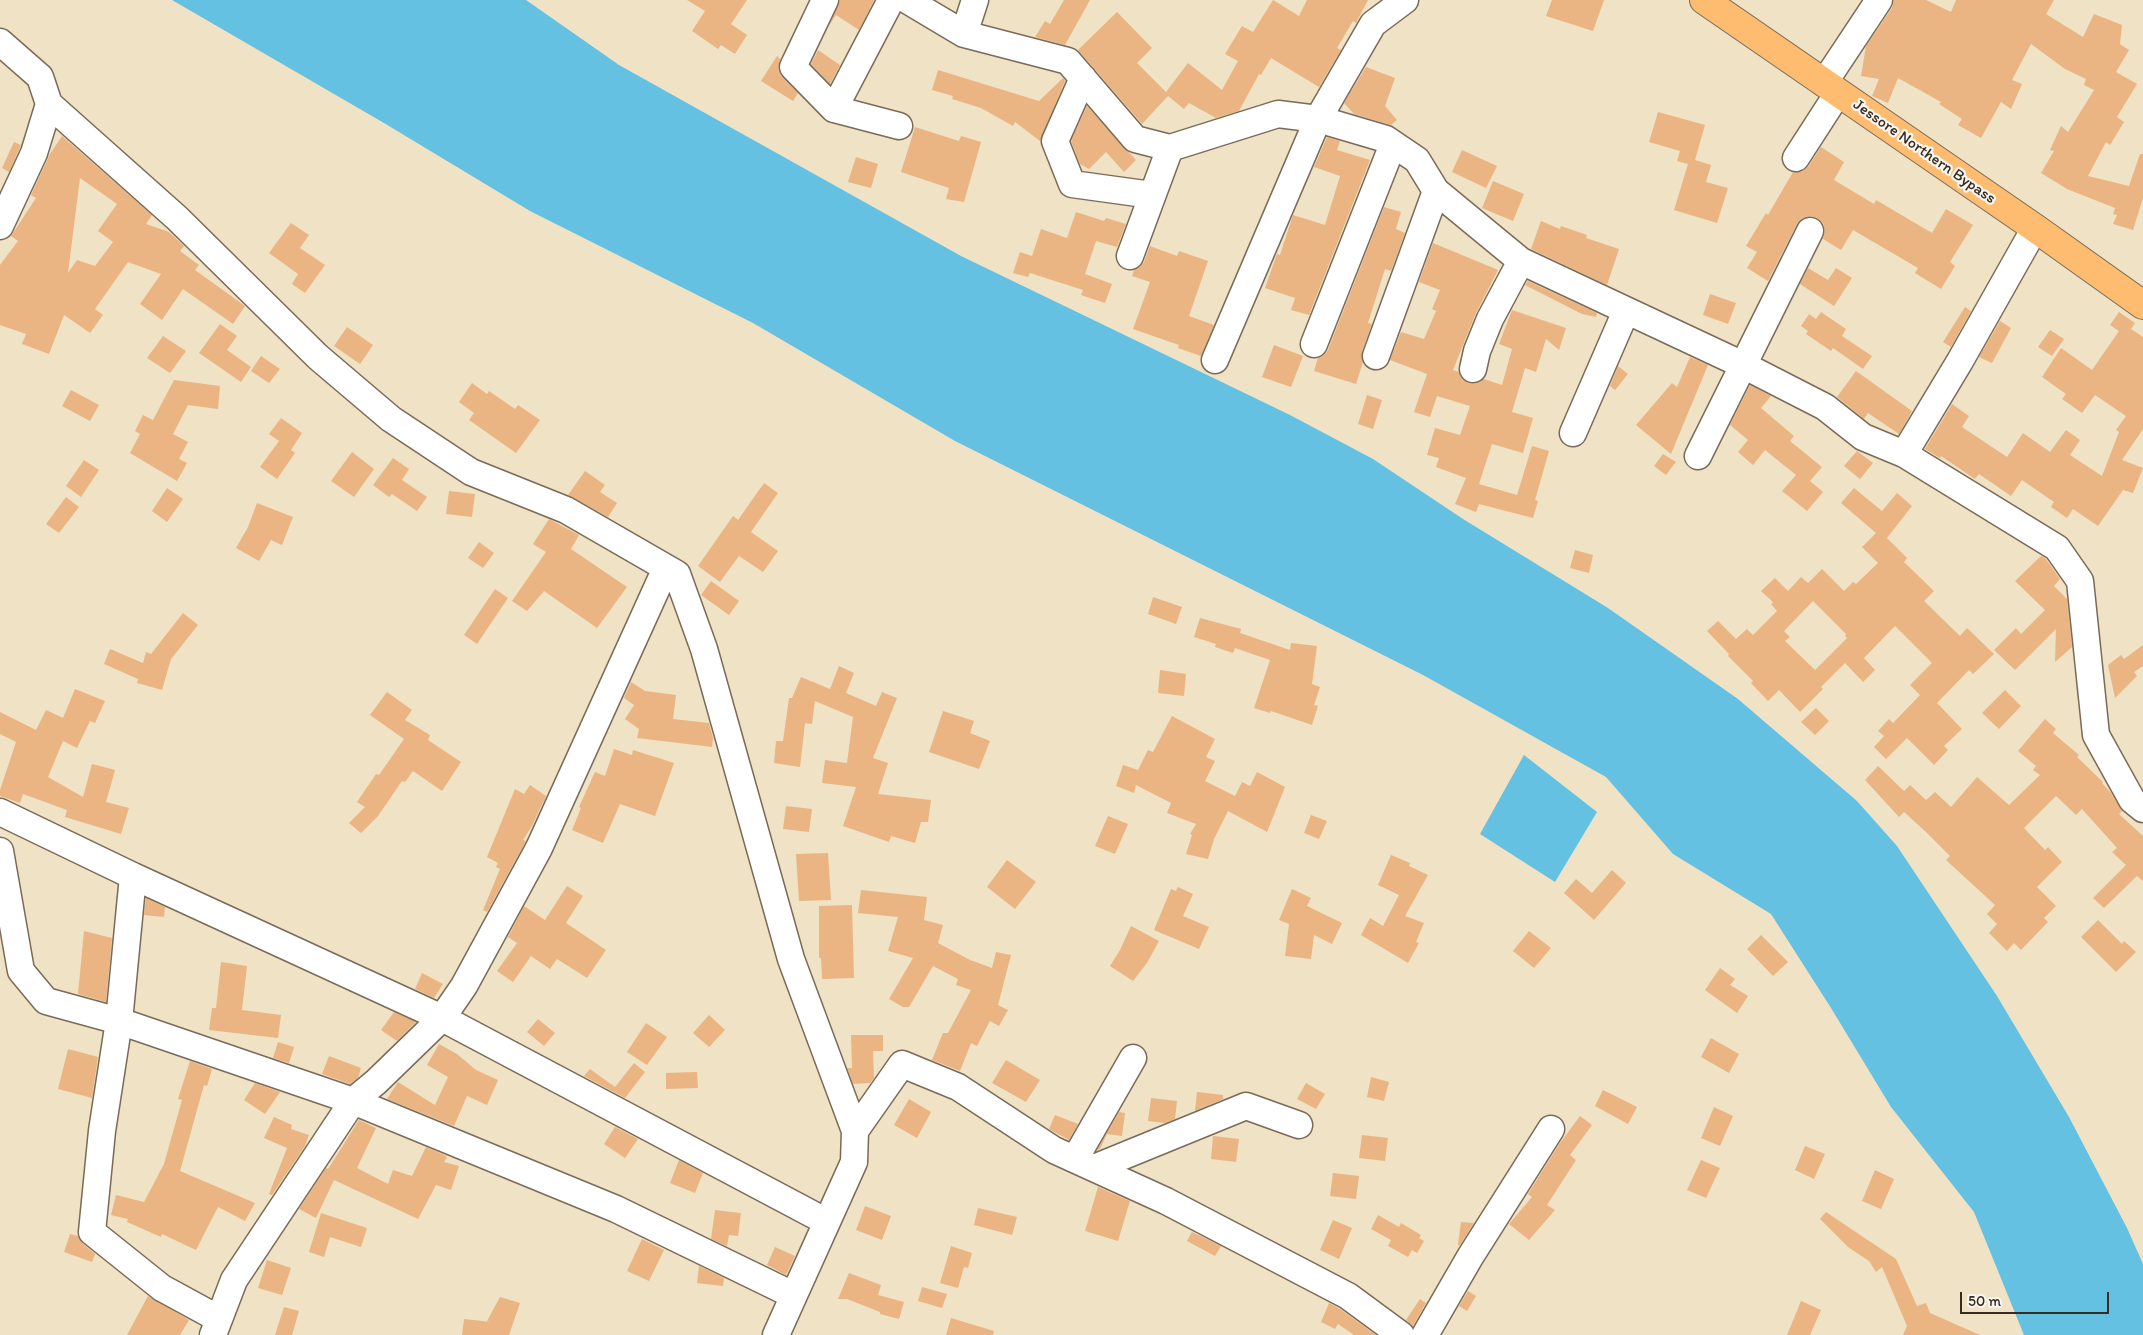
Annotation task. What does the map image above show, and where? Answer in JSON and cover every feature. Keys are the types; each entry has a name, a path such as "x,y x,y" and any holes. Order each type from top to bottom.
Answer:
{"highway":[{"name":"Jessore Northern Bypass","path":"1704,0 2035,228 2143,305"}],"street":[{"path":"825,0 793,67 834,109 899,126"},
{"path":"834,109 891,0"},
{"path":"907,0 964,34 1068,60 1135,139 1170,148 1278,114 1318,119 1386,139 1416,160 1436,191 1521,262 1743,365 1825,407 1863,437 1904,454 2057,548 2080,581 2086,624 2096,735 2132,800 2143,809"},
{"path":"964,34 975,0"},
{"path":"1215,360 1318,119 1373,24 1405,0"},
{"path":"1796,158 1831,88 1879,0"},
{"path":"0,42 40,77 49,104 177,218 318,357 390,419 471,472 566,510 677,574 704,649 791,959 855,1131 854,1162 776,1335"},
{"path":"1083,78 1055,141 1072,184 1152,195"},
{"path":"0,226 7,191 34,153 49,104"},
{"path":"1314,344 1393,144"},
{"path":"1130,256 1170,148"},
{"path":"1376,356 1436,191"},
{"path":"1904,454 1960,361 2035,228"},
{"path":"1698,456 1810,231"},
{"path":"1473,369 1477,351 1490,319 1521,262"},
{"path":"1573,433 1626,311"},
{"path":"133,876 119,1021 102,1131 92,1232 162,1288 216,1327 234,1280 353,1101 376,1082 442,1018 464,986 539,848 666,568"},
{"path":"0,812 133,876 442,1018 827,1222"},
{"path":"0,851 21,972 46,1001 119,1021 353,1101 616,1209 793,1296"},
{"path":"1084,1164 1133,1058"},
{"path":"855,1131 902,1064 958,1086 1054,1150 1166,1201 1348,1296 1401,1335"},
{"path":"1084,1164 1246,1106 1299,1125"},
{"path":"1425,1335 1470,1257 1551,1128"}],"water":[{"path":"172,0 526,0 619,65 961,256 1290,415 1373,459 1463,519 1608,608 1738,699 1857,801 1897,846 1997,996 2069,1117 2127,1228 2143,1264 2143,1335 2024,1335 1974,1212 1891,1107 1771,914 1673,854 1606,777 1423,675 955,441 753,323 530,211 384,123"},
{"path":"1524,755 1597,812 1555,882 1480,834"}],"building":[{"path":"687,0 747,0 731,24 747,35 735,54 721,45 718,49 692,31 705,11"},
{"path":"840,0 874,0 859,30 836,15 829,26"},
{"path":"1064,0 1090,0 1065,45 1035,37 1045,21 1050,24"},
{"path":"1273,0 1299,16 1307,0 1368,0 1356,23 1353,21 1337,48 1341,50 1319,87 1271,58 1261,75 1259,74 1239,111 1216,118 1189,103 1184,109 1168,96 1142,124 1078,50 1117,12 1152,48 1137,63 1166,92 1188,63 1222,90 1238,61 1225,54 1242,26 1253,32"},
{"path":"1552,0 1604,0 1593,31 1546,16"},
{"path":"1894,0 1926,0 1951,12 1956,0 2054,0 2046,14 2083,37 2094,14 2122,25 2120,44 2129,50 2116,72 2137,84 2117,117 2124,122 2110,145 2106,142 2088,176 2129,186 2140,154 2143,154 2143,198 2133,230 2113,224 2117,215 2113,214 2115,208 2067,189 2041,173 2054,151 2050,150 2061,126 2068,132 2094,90 2084,85 2086,79 2065,69 2031,44 2012,80 2022,84 2011,109 2001,102 1981,138 1958,125 1962,119 1939,104 1941,102 1898,78 1888,103 1872,96 1879,79 1861,76 1866,46 1892,8"},
{"path":"818,50 840,65 830,84 811,64"},
{"path":"777,56 780,59 778,69 782,77 798,93 793,101 761,81"},
{"path":"1366,67 1395,78 1385,106 1397,120 1391,125 1354,114 1344,103"},
{"path":"938,70 1039,101 1063,78 1065,81 1040,141 1015,122 1013,126 981,108 952,99 953,96 932,90"},
{"path":"1087,106 1136,160 1124,172 1106,152 1089,169 1080,164 1071,141"},
{"path":"1658,112 1705,125 1695,160 1711,165 1706,182 1728,188 1717,223 1674,210 1688,164 1677,161 1680,151 1649,142"},
{"path":"915,127 959,141 961,136 981,142 964,202 946,199 949,188 901,172"},
{"path":"62,136 152,215 146,224 169,232 184,246 180,251 199,265 195,270 245,306 233,324 183,289 162,320 140,304 161,274 128,262 95,309 103,315 90,333 64,315 49,354 22,344 26,334 0,325 0,265 18,241 11,236 36,198 31,195 50,154","holes":["80,178 117,204 98,231 113,242 95,266 77,260 68,273"]},
{"path":"1327,137 1340,141 1337,150 1370,160 1309,315 1291,310 1295,298 1265,288 1277,254 1280,255 1293,215 1325,225 1340,176 1314,167"},
{"path":"14,142 21,145 9,172 2,168"},
{"path":"1821,147 1844,162 1834,180 1874,204 1876,200 1932,233 1946,209 1973,225 1950,262 1955,266 1941,289 1915,273 1918,268 1853,230 1841,250 1823,239 1825,231 1823,223 1817,218 1810,216 1802,218 1797,224 1768,281 1747,268 1757,252 1746,246 1766,213 1768,215 1793,172 1802,172 1808,167"},
{"path":"1462,150 1497,166 1486,188 1452,172"},
{"path":"856,157 878,164 871,188 848,182"},
{"path":"1493,181 1524,194 1513,221 1482,208"},
{"path":"1384,207 1401,212 1396,229 1405,233 1391,271 1385,269 1368,323 1372,324 1362,351 1363,362 1356,384 1314,371 1318,358 1328,350"},
{"path":"1076,212 1104,221 1106,218 1126,224 1117,247 1096,241 1085,274 1112,284 1105,303 1081,295 1083,290 1030,273 1028,277 1013,273 1020,252 1032,256 1041,229 1067,238"},
{"path":"1541,221 1560,229 1561,226 1587,235 1586,238 1619,249 1607,285 1531,249"},
{"path":"291,223 309,235 300,248 325,265 305,293 292,284 298,274 269,253"},
{"path":"1433,243 1498,270 1476,313 1453,370 1459,372 1463,380 1470,384 1484,379 1502,385 1512,349 1499,344 1512,310 1566,328 1559,350 1546,339 1536,372 1525,368 1512,412 1533,418 1523,453 1492,444 1479,484 1517,495 1532,446 1549,451 1535,500 1538,501 1533,518 1479,504 1476,512 1455,504 1466,478 1436,467 1439,458 1427,455 1435,428 1460,435 1470,406 1437,396 1430,417 1414,412 1427,374 1390,360 1401,332 1424,339 1436,311 1432,309 1440,290 1419,282"},
{"path":"1150,246 1177,256 1179,251 1208,261 1189,316 1214,325 1201,356 1178,348 1179,345 1133,329 1150,282 1132,276 1134,270 1144,262"},
{"path":"1808,268 1828,280 1836,268 1852,278 1834,306 1800,284"},
{"path":"1528,281 1597,313 1596,317 1582,314 1525,285"},
{"path":"1710,294 1736,303 1728,324 1703,315"},
{"path":"1965,307 1971,311 1951,347 1943,342"},
{"path":"1821,312 1846,329 1842,336 1872,356 1863,369 1833,348 1831,351 1806,334 1808,331 1801,326 1809,314 1816,319"},
{"path":"2119,312 2135,323 2131,329 2143,337 2143,429 2122,460 2143,468 2133,493 2123,490 2098,526 2073,509 2067,518 2051,507 2054,502 2022,480 2011,496 1979,474 1975,479 1941,456 1940,458 1925,449 1952,404 1969,416 1962,427 2007,457 2023,433 2050,452 2066,430 2080,440 2070,455 2102,476 2119,432 2116,430 2126,416 2095,395 2082,413 2062,399 2066,394 2042,377 2061,348 2092,370 2119,331 2110,325"},
{"path":"2000,321 2011,328 1992,363 1979,357"},
{"path":"220,324 237,336 227,350 251,367 241,382 199,353"},
{"path":"347,327 373,345 360,364 334,346"},
{"path":"2050,330 2064,339 2052,356 2038,347"},
{"path":"163,336 186,351 170,373 147,358"},
{"path":"1274,345 1303,356 1291,387 1262,377"},
{"path":"261,356 280,369 269,383 251,371"},
{"path":"1690,357 1708,365 1671,454 1636,425 1672,383 1677,387"},
{"path":"1618,366 1628,374 1615,390 1610,386"},
{"path":"1856,371 1912,411 1899,434 1868,413 1864,419 1837,397"},
{"path":"174,380 220,386 218,409 188,405 173,434 188,442 179,459 187,463 177,481 130,453 140,434 135,431 143,415 153,420"},
{"path":"472,383 487,394 489,391 515,409 518,405 540,420 516,453 469,420 474,413 459,402"},
{"path":"1750,385 1771,396 1761,408 1794,436 1790,441 1822,467 1810,481 1823,492 1807,511 1782,491 1796,475 1765,450 1753,465 1738,452 1748,440 1730,425"},
{"path":"71,390 99,405 90,421 62,406"},
{"path":"1367,395 1382,400 1373,429 1358,424"},
{"path":"281,418 302,433 291,450 295,453 277,479 260,467 279,441 269,434"},
{"path":"1857,451 1873,463 1860,479 1844,466"},
{"path":"352,452 374,469 354,497 331,481"},
{"path":"1663,454 1676,462 1666,475 1654,466"},
{"path":"393,458 409,469 402,480 427,497 417,511 392,494 389,497 373,485"},
{"path":"84,460 99,470 81,497 66,486"},
{"path":"585,471 605,485 600,492 617,503 608,517 568,495"},
{"path":"764,483 778,493 751,532 778,551 763,572 739,556 720,582 698,566 733,516 738,520"},
{"path":"167,488 183,499 167,522 152,511"},
{"path":"1854,488 1882,511 1897,493 1912,506 1887,538 1907,558 1904,562 1934,591 1924,601 1960,636 1967,628 1994,654 1973,674 1969,670 1937,703 1962,729 1944,746 1948,750 1934,765 1907,738 1886,759 1874,747 1884,736 1878,731 1889,719 1893,723 1920,695 1910,685 1932,663 1895,626 1864,658 1875,670 1863,682 1845,663 1800,712 1779,690 1768,701 1751,683 1753,681 1707,631 1718,621 1736,639 1747,629 1753,635 1777,611 1771,604 1773,602 1761,591 1775,578 1788,591 1801,577 1808,583 1822,569 1844,591 1853,582 1856,584 1878,563 1862,547 1876,533 1841,503","holes":["1813,601 1846,634 1847,638 1815,670 1785,641 1790,637 1784,631"]},
{"path":"449,491 475,494 472,517 446,514"},
{"path":"66,497 79,507 59,533 46,524"},
{"path":"257,503 293,517 282,545 271,540 259,561 236,548 248,527"},
{"path":"549,519 579,535 571,549 627,587 597,628 544,591 527,611 512,601 546,552 533,544"},
{"path":"479,542 494,553 483,568 468,558"},
{"path":"1575,550 1593,555 1589,573 1570,568"},
{"path":"2041,556 2046,559 2060,579 2054,586 2067,599 2072,647 2055,662 2056,629 2015,670 1994,650 2016,628 2021,634 2045,610 2015,581"},
{"path":"711,581 739,601 729,615 701,595"},
{"path":"495,589 508,598 477,644 464,635"},
{"path":"1153,597 1182,607 1176,624 1148,614"},
{"path":"183,613 198,625 171,659 162,690 137,683 138,679 104,664 110,649 143,663 146,652 151,654"},
{"path":"1200,618 1241,629 1240,633 1290,650 1291,643 1317,646 1312,684 1320,687 1314,705 1318,706 1312,725 1271,711 1270,713 1254,708 1270,660 1235,648 1233,653 1215,647 1216,644 1194,637"},
{"path":"2143,645 2143,666 2134,672 2137,676 2115,698 2108,665 2121,655 2124,659"},
{"path":"839,666 854,673 846,693 876,706 882,692 897,698 873,758 888,763 878,794 931,800 928,822 921,822 915,843 891,836 889,842 843,826 856,787 822,783 825,760 847,763 853,717 815,701 812,724 805,723 800,767 774,763 776,741 783,741 789,698 792,698 801,677 830,689"},
{"path":"1160,670 1186,674 1184,696 1158,693"},
{"path":"631,682 645,691 676,695 673,719 709,723 713,738 712,747 637,738 639,729 625,719 634,705 624,698"},
{"path":"75,689 105,701 95,723 90,721 77,748 63,741 48,777 83,797 92,764 115,770 106,802 129,808 121,834 65,817 67,810 23,794 20,803 0,796 0,790 16,742 0,734 0,712 36,730 46,710 63,718"},
{"path":"2005,690 2021,706 1999,729 1982,713"},
{"path":"387,692 412,710 405,720 430,735 428,740 461,762 442,791 413,771 405,782 402,781 378,816 361,833 349,823 365,807 357,802 376,774 379,775 404,739 370,715"},
{"path":"1816,708 1829,721 1815,735 1801,722"},
{"path":"943,711 974,721 970,733 990,741 979,769 929,752"},
{"path":"1172,716 1215,739 1206,757 1215,761 1205,781 1235,796 1242,782 1250,786 1257,772 1285,787 1267,832 1228,811 1214,839 1208,859 1186,854 1192,835 1190,834 1196,824 1167,813 1171,803 1136,785 1134,793 1116,786 1123,765 1138,770 1148,750 1153,752"},
{"path":"2045,719 2056,729 2053,733 2079,755 2077,757 2103,782 2122,811 2119,814 2143,836 2143,881 2137,876 2104,908 2093,898 2126,865 2112,852 2117,848 2082,809 2076,815 2056,796 2024,828 2045,850 2048,847 2062,862 2037,887 2056,906 2044,918 2048,922 2021,950 2014,943 2007,951 1989,933 1997,924 1987,914 1995,905 1946,860 1950,856 1926,832 1904,812 1899,817 1865,780 1878,766 1904,791 1910,785 1926,800 1935,792 1951,807 1977,777 2009,805 2040,775 2033,770 2036,766 2018,751"},
{"path":"614,749 632,755 633,750 674,763 655,816 620,804 603,843 572,830 581,808 579,807 595,772 605,776"},
{"path":"530,785 546,796 523,840 526,841 487,912 483,910 500,869 496,867 498,863 487,857 515,789 524,794"},
{"path":"786,806 812,809 809,832 783,829"},
{"path":"1311,815 1327,821 1319,839 1304,833"},
{"path":"1108,816 1128,824 1115,854 1095,846"},
{"path":"828,853 831,900 799,901 796,854"},
{"path":"1391,855 1410,863 1409,866 1428,875 1405,916 1424,923 1416,942 1419,943 1408,963 1361,935 1370,918 1383,926 1399,895 1378,885"},
{"path":"1007,860 1036,882 1015,909 987,887"},
{"path":"1612,870 1626,883 1594,920 1564,893 1576,879 1592,893"},
{"path":"567,886 583,896 566,923 606,950 587,978 557,959 550,969 531,956 513,982 497,971 517,943 508,937 524,906 545,920"},
{"path":"1178,887 1193,894 1183,916 1209,927 1199,949 1154,930 1171,889 1176,891"},
{"path":"1292,889 1311,898 1307,906 1342,923 1332,944 1314,935 1311,959 1285,956 1289,924 1279,920"},
{"path":"861,890 927,897 924,920 943,925 938,943 970,960 992,968 996,952 1011,955 998,1005 1008,1010 999,1026 990,1021 977,1046 971,1043 960,1071 932,1060 943,1033 948,1033 971,990 956,985 958,979 933,966 909,1007 903,1007 889,999 913,958 888,951 898,917 858,913"},
{"path":"146,898 165,907 164,917 144,915"},
{"path":"852,905 854,978 822,979 821,958 819,958 819,906"},
{"path":"2098,920 2122,944 2124,941 2136,952 2116,972 2081,937"},
{"path":"1131,926 1159,941 1147,963 1133,981 1110,966"},
{"path":"84,931 112,938 106,1002 78,994"},
{"path":"1529,931 1551,948 1534,968 1513,951"},
{"path":"1761,935 1788,962 1773,976 1747,949"},
{"path":"221,962 247,966 242,1010 281,1015 278,1038 209,1030 212,1008 216,1008"},
{"path":"1720,968 1735,979 1730,985 1748,996 1737,1013 1705,990"},
{"path":"422,973 443,984 434,998 415,989"},
{"path":"394,1012 416,1022 397,1041 381,1030"},
{"path":"709,1015 725,1030 709,1047 693,1033"},
{"path":"538,1019 555,1033 544,1046 527,1032"},
{"path":"646,1023 667,1037 647,1065 627,1052"},
{"path":"851,1035 883,1035 883,1051 873,1051 874,1078 870,1083 853,1084 847,1068 852,1068"},
{"path":"1711,1038 1739,1054 1729,1073 1701,1057"},
{"path":"278,1042 294,1047 289,1063 273,1058"},
{"path":"439,1044 457,1054 476,1070 498,1080 487,1105 467,1096 454,1126 387,1099 398,1082 435,1105 448,1077 427,1065"},
{"path":"68,1049 98,1057 92,1098 58,1089"},
{"path":"329,1056 361,1068 358,1078 350,1084 322,1074"},
{"path":"1006,1060 1040,1080 1026,1102 992,1083"},
{"path":"190,1061 212,1069 207,1086 204,1085 180,1171 255,1203 245,1221 218,1207 196,1250 162,1234 161,1237 127,1222 128,1219 111,1215 116,1195 144,1202 164,1164 182,1100 178,1099"},
{"path":"634,1063 645,1072 625,1098 584,1076 590,1069 615,1087"},
{"path":"697,1072 698,1088 666,1089 666,1073"},
{"path":"1371,1077 1389,1082 1384,1101 1367,1097"},
{"path":"255,1083 280,1092 265,1114 244,1100"},
{"path":"1306,1083 1325,1094 1316,1109 1297,1099"},
{"path":"1603,1090 1637,1107 1628,1124 1595,1106"},
{"path":"1197,1092 1223,1095 1223,1099 1195,1111"},
{"path":"1151,1098 1177,1101 1175,1119 1165,1123 1148,1121"},
{"path":"909,1099 931,1112 917,1138 894,1125"},
{"path":"1714,1107 1733,1116 1720,1146 1701,1138"},
{"path":"1119,1112 1125,1113 1122,1136 1107,1134 1100,1149 1097,1150"},
{"path":"1055,1115 1078,1124 1069,1140 1049,1129"},
{"path":"1580,1116 1592,1125 1570,1155 1576,1160 1547,1205 1555,1210 1529,1240 1509,1224 1532,1197 1528,1194 1560,1143"},
{"path":"274,1117 292,1125 291,1129 309,1135 305,1146 272,1195 269,1194 287,1148 264,1138"},
{"path":"359,1120 376,1128 357,1168 388,1184 393,1170 412,1176 426,1147 447,1157 444,1162 459,1166 451,1190 436,1185 418,1219 334,1180 316,1218 299,1209 326,1168 328,1169"},
{"path":"615,1127 638,1139 625,1158 604,1144"},
{"path":"1362,1135 1388,1138 1385,1161 1359,1158"},
{"path":"1213,1136 1239,1139 1236,1162 1211,1159"},
{"path":"1805,1146 1825,1154 1814,1179 1795,1170"},
{"path":"679,1160 703,1173 695,1193 670,1183"},
{"path":"1701,1160 1720,1168 1706,1198 1687,1190"},
{"path":"1875,1170 1894,1179 1881,1209 1862,1201"},
{"path":"1333,1173 1359,1176 1356,1199 1330,1196"},
{"path":"1098,1187 1130,1201 1118,1241 1085,1231"},
{"path":"865,1206 891,1216 882,1240 856,1230"},
{"path":"978,1208 1017,1217 1012,1235 974,1225"},
{"path":"715,1210 741,1213 738,1236 729,1235 727,1246 711,1239"},
{"path":"1826,1212 1896,1259 1917,1306 1926,1303 1930,1313 1980,1335 1903,1335 1907,1326 1882,1267 1876,1272 1869,1261 1848,1247 1820,1219"},
{"path":"321,1213 367,1228 361,1247 330,1237 324,1257 309,1252"},
{"path":"1378,1215 1399,1227 1401,1223 1421,1235 1419,1238 1424,1241 1417,1253 1412,1250 1408,1257 1388,1246 1391,1240 1371,1229"},
{"path":"1333,1220 1352,1228 1339,1259 1320,1250"},
{"path":"1461,1222 1474,1223 1460,1245 1458,1245"},
{"path":"1192,1232 1221,1246 1215,1256 1187,1241"},
{"path":"70,1234 78,1236 83,1244 95,1254 92,1262 64,1252"},
{"path":"642,1239 664,1250 649,1281 627,1271"},
{"path":"951,1246 972,1253 968,1268 964,1267 958,1288 940,1283"},
{"path":"775,1247 795,1256 786,1275 767,1265"},
{"path":"267,1260 291,1268 282,1295 258,1288"},
{"path":"699,1266 724,1278 723,1286 697,1283"},
{"path":"849,1273 881,1285 878,1295 904,1302 899,1319 880,1314 880,1312 847,1299 838,1299"},
{"path":"922,1287 947,1294 942,1308 918,1301"},
{"path":"1468,1291 1476,1296 1467,1311 1459,1306"},
{"path":"148,1296 189,1320 180,1335 127,1335"},
{"path":"500,1297 520,1303 509,1335 462,1335 464,1319 491,1322 487,1321"},
{"path":"1420,1299 1426,1303 1413,1326 1406,1320"},
{"path":"1801,1301 1821,1310 1810,1335 1787,1335"},
{"path":"1329,1303 1376,1335 1354,1335 1338,1324 1335,1329 1321,1322"},
{"path":"284,1307 299,1311 292,1335 275,1335"},
{"path":"951,1318 994,1331 993,1335 946,1335"}]}
